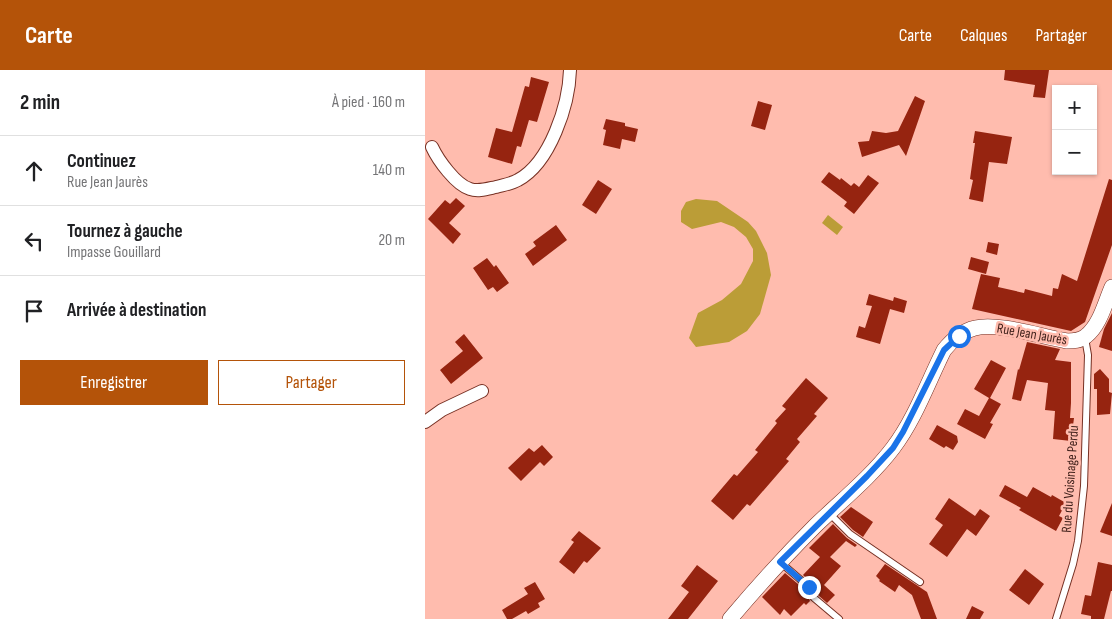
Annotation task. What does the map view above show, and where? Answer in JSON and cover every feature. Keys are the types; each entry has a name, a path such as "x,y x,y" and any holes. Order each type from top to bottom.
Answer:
{"street":[{"path":"432,147 445,167 460,184 471,190 483,190 518,180 537,162 553,138 567,97 570,70"},
{"path":"1085,337 1099,318 1112,287"},
{"name":"Rue Jean Jaurès","path":"730,619 780,562 893,448 907,426 944,350 959,336 969,330 986,326 1067,341 1085,337"},
{"path":"425,422 443,410 482,391"}],"lane":[{"name":"Rue du Voisinage Perdu","path":"1056,619 1075,554 1083,500 1088,355 1085,337"},
{"path":"829,513 850,534 920,582"},
{"path":"780,562 809,587 814,598 839,619"}],"shaded area":[{"path":"696,199 717,201 748,222 756,231 767,253 771,275 760,314 747,331 729,342 696,347 689,338 698,313 722,300 741,284 753,261 753,249 746,237 734,227 721,222 692,229 681,222 681,211 686,202"},
{"path":"828,215 843,227 837,235 822,223"}],"building":[{"path":"1005,70 1049,70 1045,98 1033,97 1035,85 1004,80"},
{"path":"531,77 549,82 537,122 529,120 521,147 517,146 512,164 488,157 496,128 512,132 525,86 529,87"},
{"path":"915,96 925,101 906,156 899,145 862,157 858,142 869,141 872,131 886,133 898,131"},
{"path":"758,101 772,105 765,130 751,126"},
{"path":"606,119 625,123 625,126 638,129 635,142 622,139 620,149 603,145 606,130 603,129"},
{"path":"975,131 1012,137 1007,164 989,162 983,202 969,199 973,180 970,179"},
{"path":"829,172 851,186 854,183 859,187 868,175 879,183 854,214 844,206 847,202 821,182"},
{"path":"1109,179 1112,180 1112,245 1085,322 1071,331 972,309 981,274 1000,278 998,287 1024,293 1025,289 1052,296 1053,288 1058,289 1062,274 1077,281"},
{"path":"598,180 612,189 596,214 582,205"},
{"path":"456,198 465,206 449,223 461,234 453,244 428,219 445,200 450,204"},
{"path":"556,225 567,240 533,266 525,254 536,246 533,242"},
{"path":"988,242 999,244 997,255 986,252"},
{"path":"971,257 989,262 986,274 968,269"},
{"path":"487,258 494,267 496,265 509,283 497,292 493,287 488,290 473,268"},
{"path":"869,294 893,301 894,297 907,301 904,313 890,309 880,344 856,337 859,326 865,328 872,306 866,305"},
{"path":"1112,313 1112,351 1099,347 1104,329"},
{"path":"464,334 483,358 451,384 440,370 463,351 455,342"},
{"path":"1027,342 1060,349 1055,360 1071,362 1070,418 1074,418 1071,441 1053,439 1055,411 1045,410 1048,383 1027,380 1021,401 1012,399 1018,369"},
{"path":"991,360 1006,368 990,398 1001,404 990,423 993,424 985,439 957,424 965,409 979,416 989,398 974,389"},
{"path":"1100,369 1109,379 1109,392 1112,393 1110,414 1097,415 1097,389 1094,389 1094,374"},
{"path":"806,378 828,398 814,414 817,416 797,439 800,442 786,459 789,461 750,506 747,504 733,520 711,501 734,474 737,476 758,452 755,450 777,423 775,421 786,409 782,406"},
{"path":"937,425 957,436 958,442 953,450 946,446 944,448 929,439"},
{"path":"542,445 553,457 544,466 540,462 521,481 508,468 529,448 534,452"},
{"path":"1005,485 1027,497 1033,487 1066,503 1059,516 1063,518 1056,531 999,496"},
{"path":"949,498 975,516 980,509 990,516 976,536 967,529 947,557 929,544 943,525 935,519"},
{"path":"1112,503 1112,536 1100,532"},
{"path":"851,507 873,522 863,537 840,517"},
{"path":"833,524 857,545 855,547 846,541 830,557 841,566 824,585 835,595 827,603 818,595 813,584 803,575 820,557 809,548"},
{"path":"579,531 601,548 587,563 584,561 574,574 559,562 574,542 571,540"},
{"path":"1098,562 1112,565 1112,591 1104,619 1091,619 1091,616 1081,614 1085,595 1091,596"},
{"path":"885,564 927,592 937,619 921,619 912,595 899,585 895,592 879,581 876,576"},
{"path":"697,565 718,581 688,619 668,619 689,592 681,586"},
{"path":"1025,569 1044,584 1029,605 1009,590"},
{"path":"785,573 805,590 810,601 806,605 804,603 791,616 784,609 780,615 762,597"},
{"path":"535,582 545,599 538,603 540,607 528,614 526,611 512,619 507,619 502,610 528,594 524,588"},
{"path":"972,606 984,612 980,619 966,619"}],"route":[{"path":"809,587 780,562 893,448 914,412 944,350 959,336"}]}
